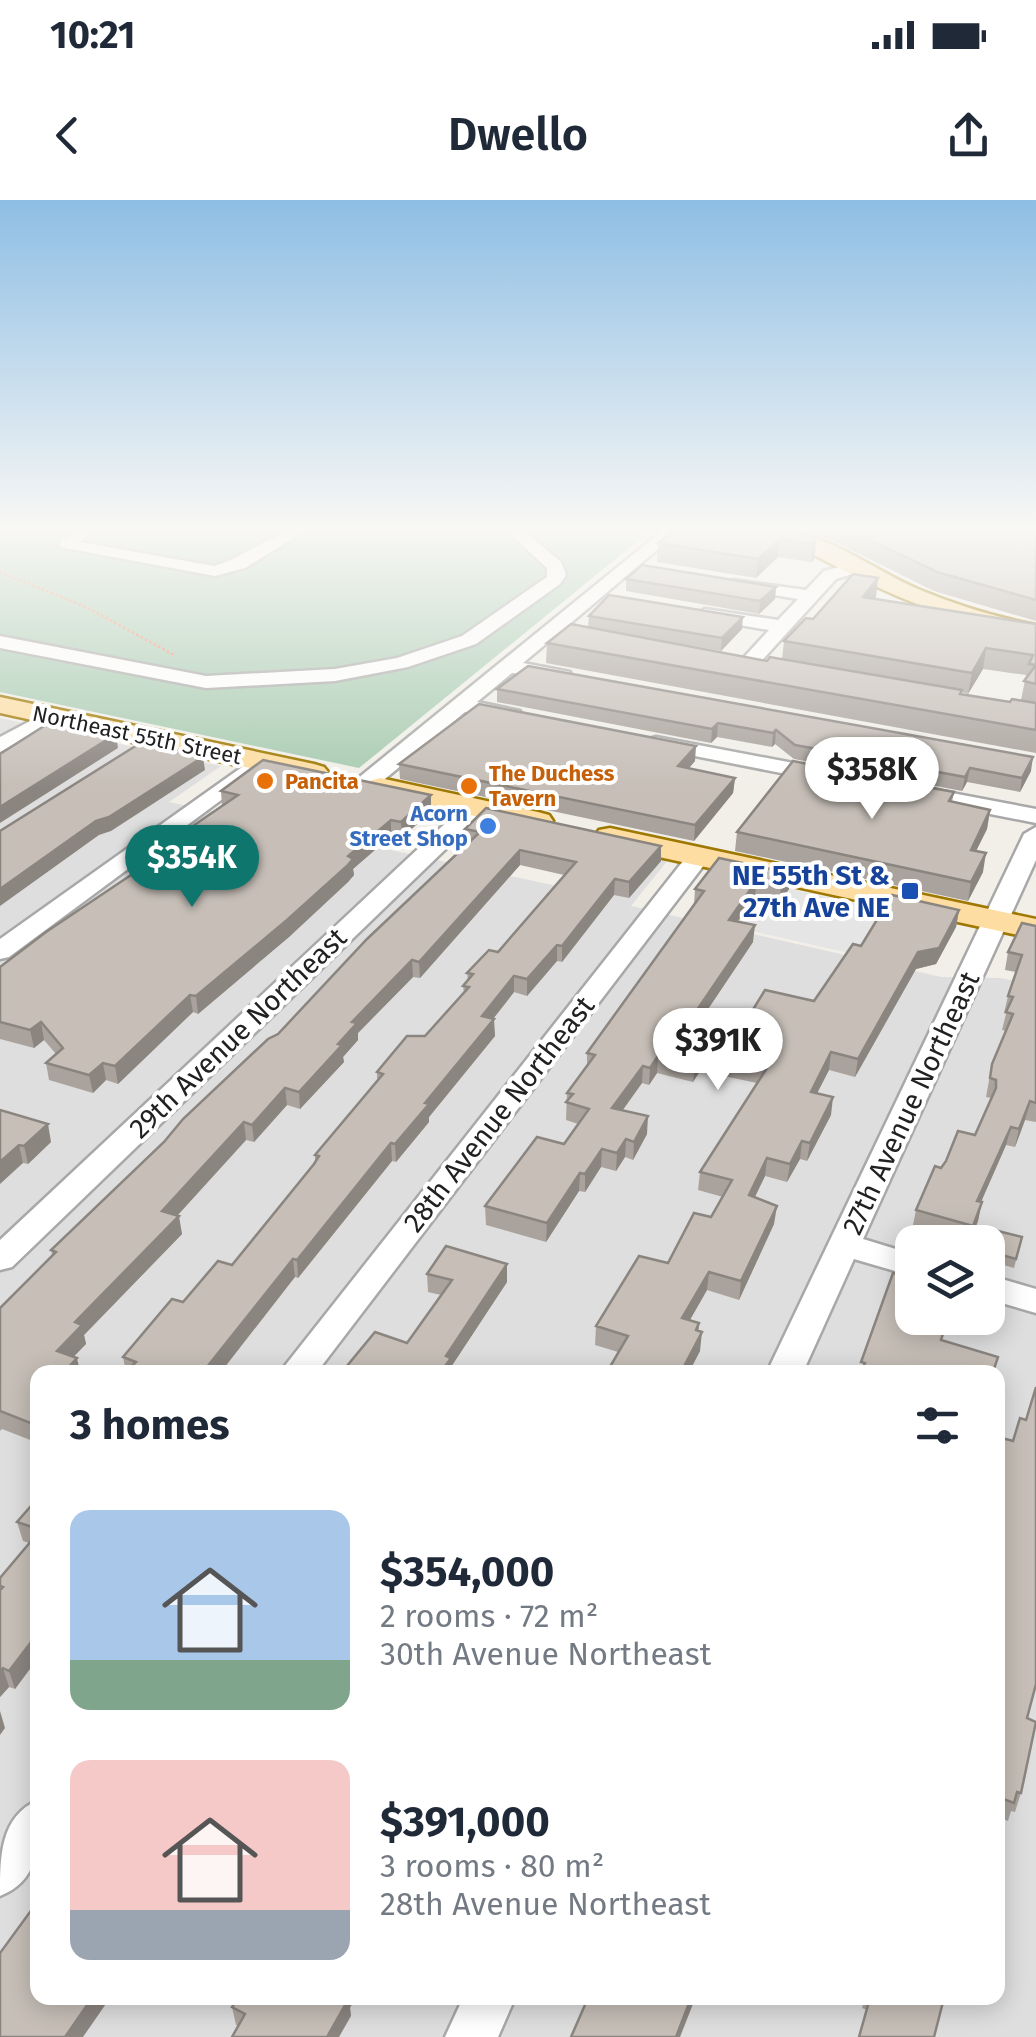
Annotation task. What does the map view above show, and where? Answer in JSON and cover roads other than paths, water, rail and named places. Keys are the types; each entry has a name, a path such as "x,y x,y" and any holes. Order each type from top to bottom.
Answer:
{"main road":[{"path":"972,617 1036,632"},
{"name":"Northeast 55th Street","path":"0,705 1036,929"}],"street":[{"path":"0,642 206,682 358,673 469,640 501,617"},
{"path":"364,784 568,617"},
{"path":"723,617 781,626"},
{"path":"748,665 790,617"},
{"path":"550,631 620,643"},
{"path":"507,666 577,679"},
{"path":"461,705 536,720"},
{"path":"0,746 51,716"},
{"path":"123,756 150,738"},
{"path":"633,738 1036,816"},
{"path":"0,950 259,761"},
{"name":"29th Avenue Northeast","path":"0,1259 475,808"},
{"name":"27th Avenue Northeast","path":"788,1365 1036,835"},
{"name":"28th Avenue Northeast","path":"303,1365 700,856"},
{"path":"845,1246 895,1260"},
{"path":"1005,1291 1036,1301"},
{"path":"0,1873 30,1833"},
{"path":"471,2037 487,2005"}],"place":[{"name":"Pancita","path":"265,781"},
{"name":"The Duchess Tavern","path":"469,786"},
{"name":"Acorn Street Shop","path":"488,826"},
{"name":"NE 55th St & 27th Ave NE","path":"910,891"}]}
